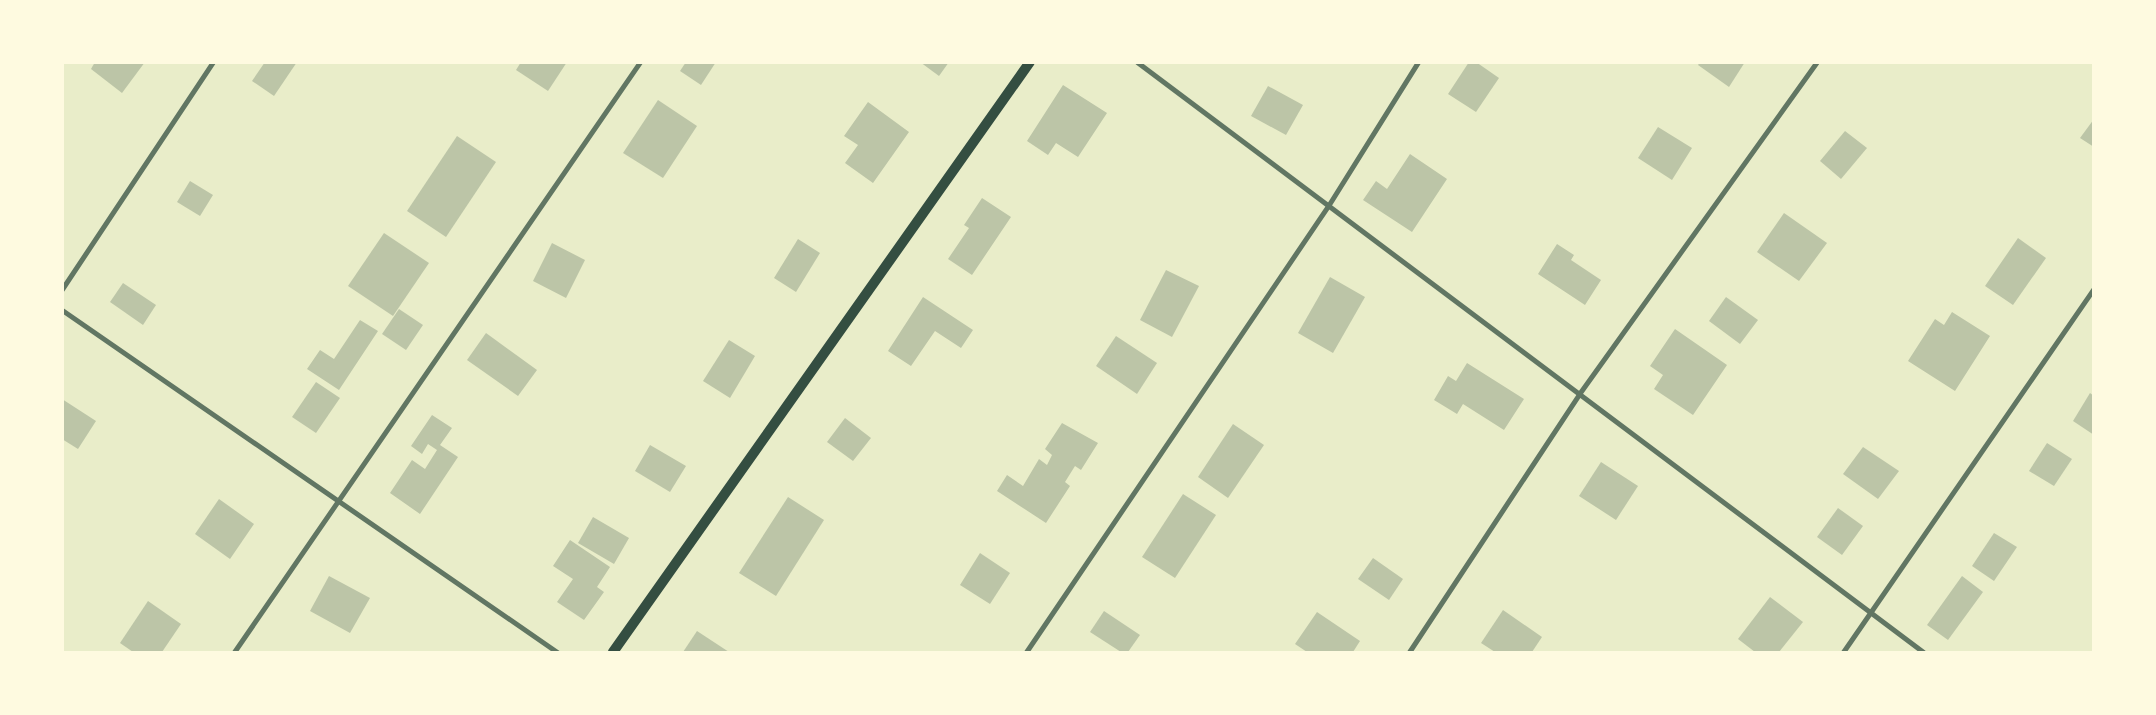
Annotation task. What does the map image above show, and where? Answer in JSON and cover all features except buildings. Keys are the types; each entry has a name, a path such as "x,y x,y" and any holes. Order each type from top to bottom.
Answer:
{"main road":[{"path":"613,652 1030,62"}],"street":[{"path":"62,289 213,62"},
{"path":"234,652 640,62"},
{"path":"1137,62 1923,652"},
{"path":"1026,652 1328,206 1418,62"},
{"path":"1410,652 1579,394 1817,62"},
{"path":"1843,652 2094,288"},
{"path":"62,310 558,652"}]}
